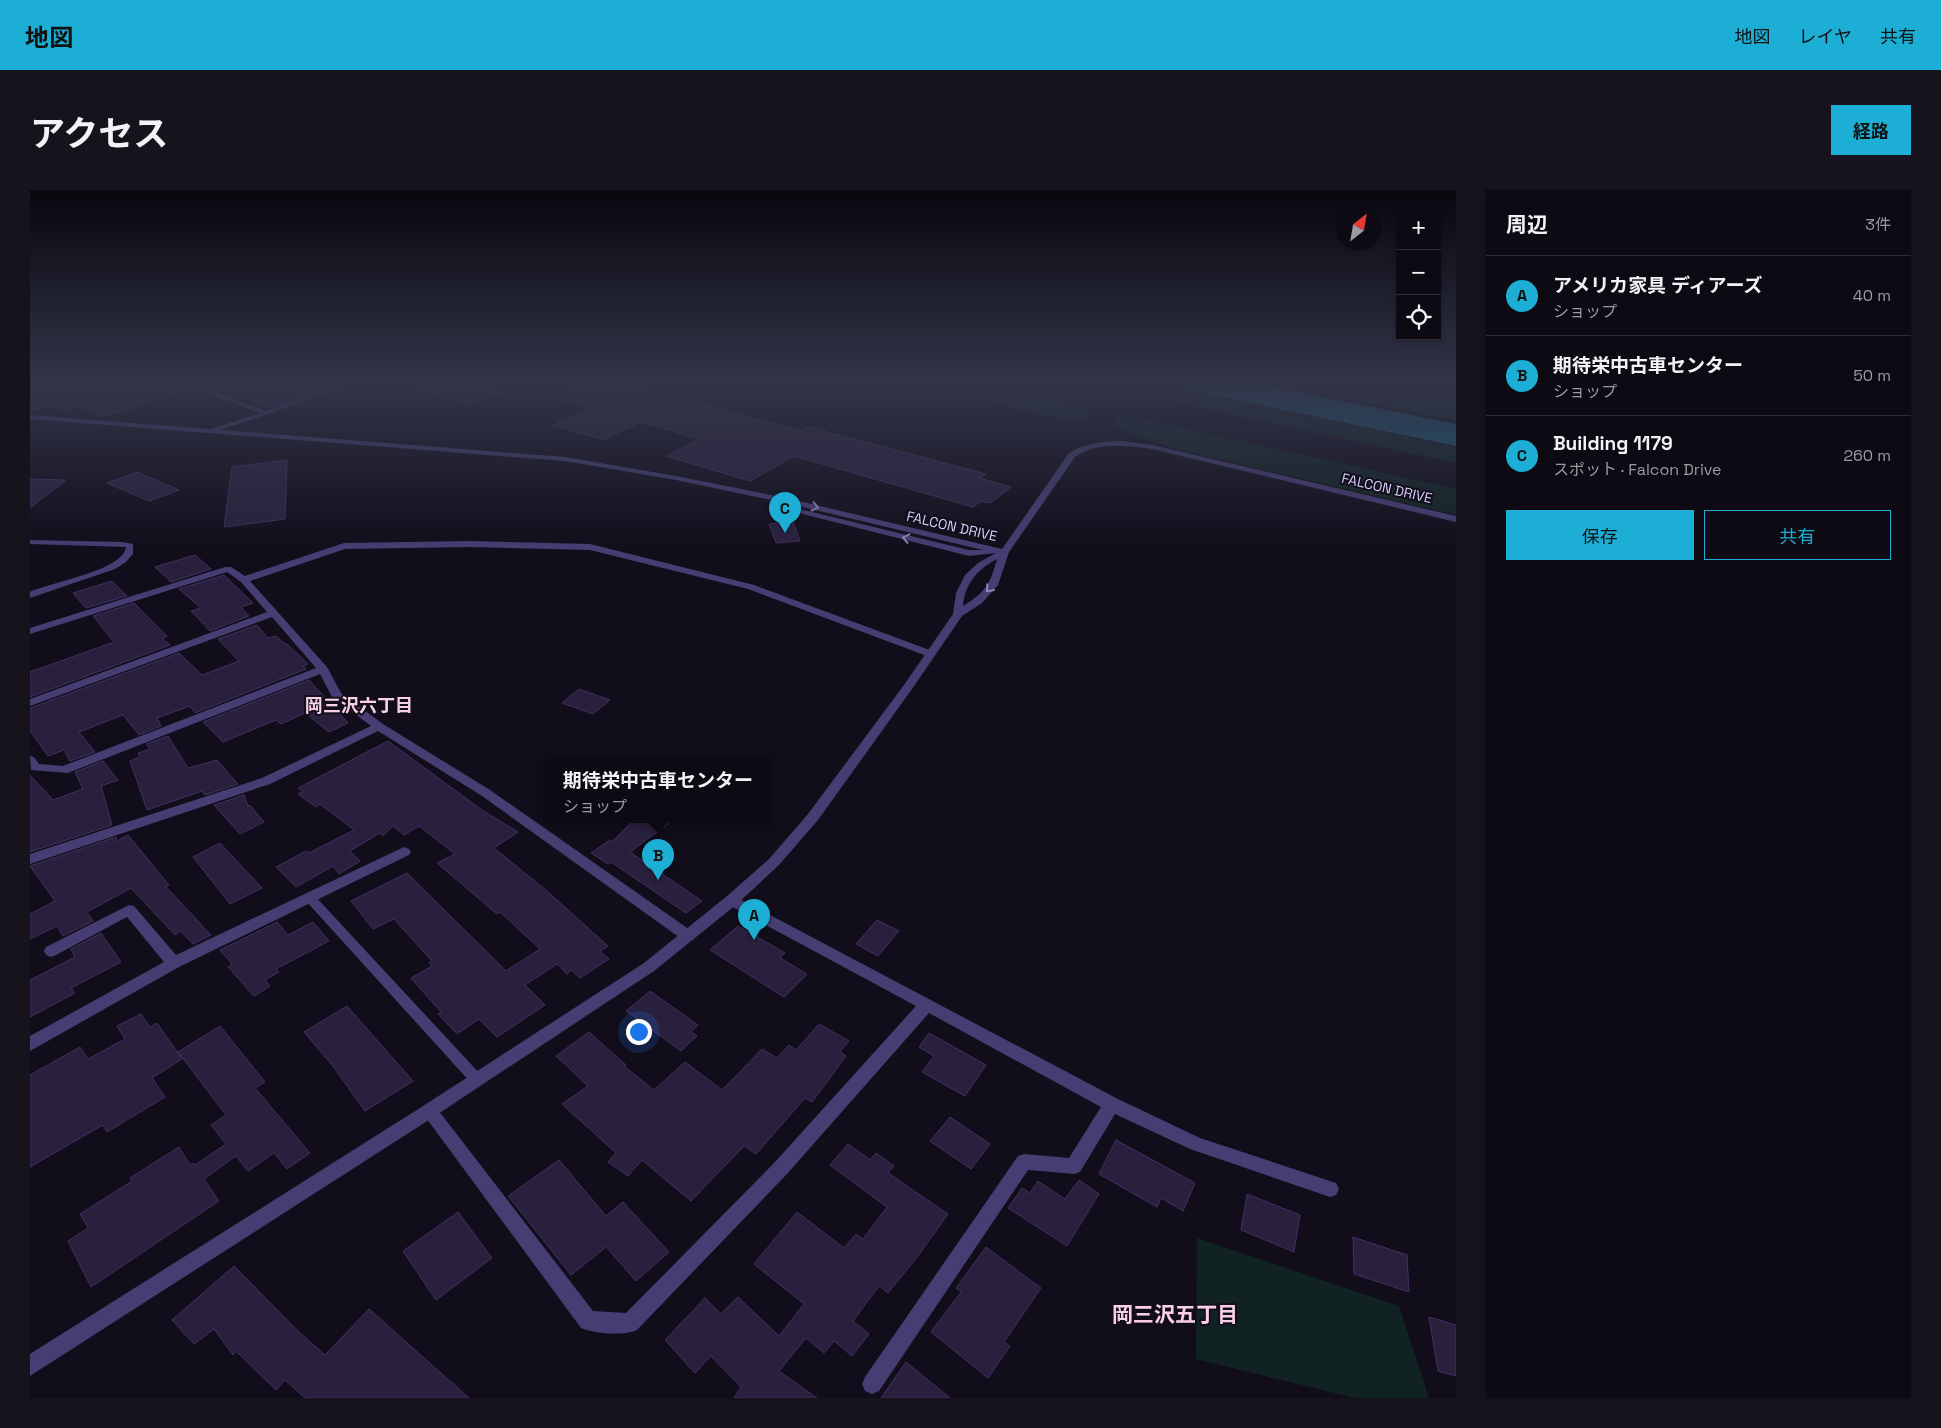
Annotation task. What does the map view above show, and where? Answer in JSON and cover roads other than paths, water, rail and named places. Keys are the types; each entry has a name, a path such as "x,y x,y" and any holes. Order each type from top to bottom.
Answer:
{"street":[{"name":"FALCON DRIVE","path":"327,439 565,459 630,469 809,506 1004,552"},
{"name":"FALCON DRIVE","path":"1004,552 1072,455 1088,447 1103,444 1152,447 1456,519"},
{"name":"FALCON DRIVE","path":"716,486 792,511 970,553 1004,552"},
{"path":"244,580 344,546 470,544 590,547 751,587 931,654"},
{"path":"954,549 974,568"},
{"path":"958,614 958,595 974,568 1004,552"},
{"path":"30,1366 429,1111 649,967 732,900 774,862 813,818 958,614 979,601 995,584 1004,552"},
{"path":"30,631 228,569 244,580 323,669 336,695 379,726 486,793 688,936"},
{"path":"30,703 274,613"},
{"path":"30,760 35,767 64,770 323,669"},
{"path":"30,859 266,782 379,726"},
{"path":"30,1044 174,963 404,852"},
{"path":"732,900 1112,1104 1196,1144 1330,1189"},
{"path":"51,951 129,910 174,963"},
{"path":"429,1111 588,1321 630,1323 781,1168 928,1005"},
{"path":"872,1384 1024,1162 1074,1166 1112,1104"}],"lane":[{"path":"30,542 123,544 130,546 131,551 130,556 124,561 106,570 48,587 30,595"},
{"path":"30,586 48,587"},
{"path":"310,898 477,1080"}],"place":[{"name":"Building 1179","path":"785,533"},
{"name":"期待栄中古車センター","path":"658,880"},
{"name":"アメリカ家具 ディアーズ","path":"754,940"}],"district":[{"name":"岡三沢六丁目","path":"359,706"},
{"name":"岡三沢五丁目","path":"1175,1315"}]}
